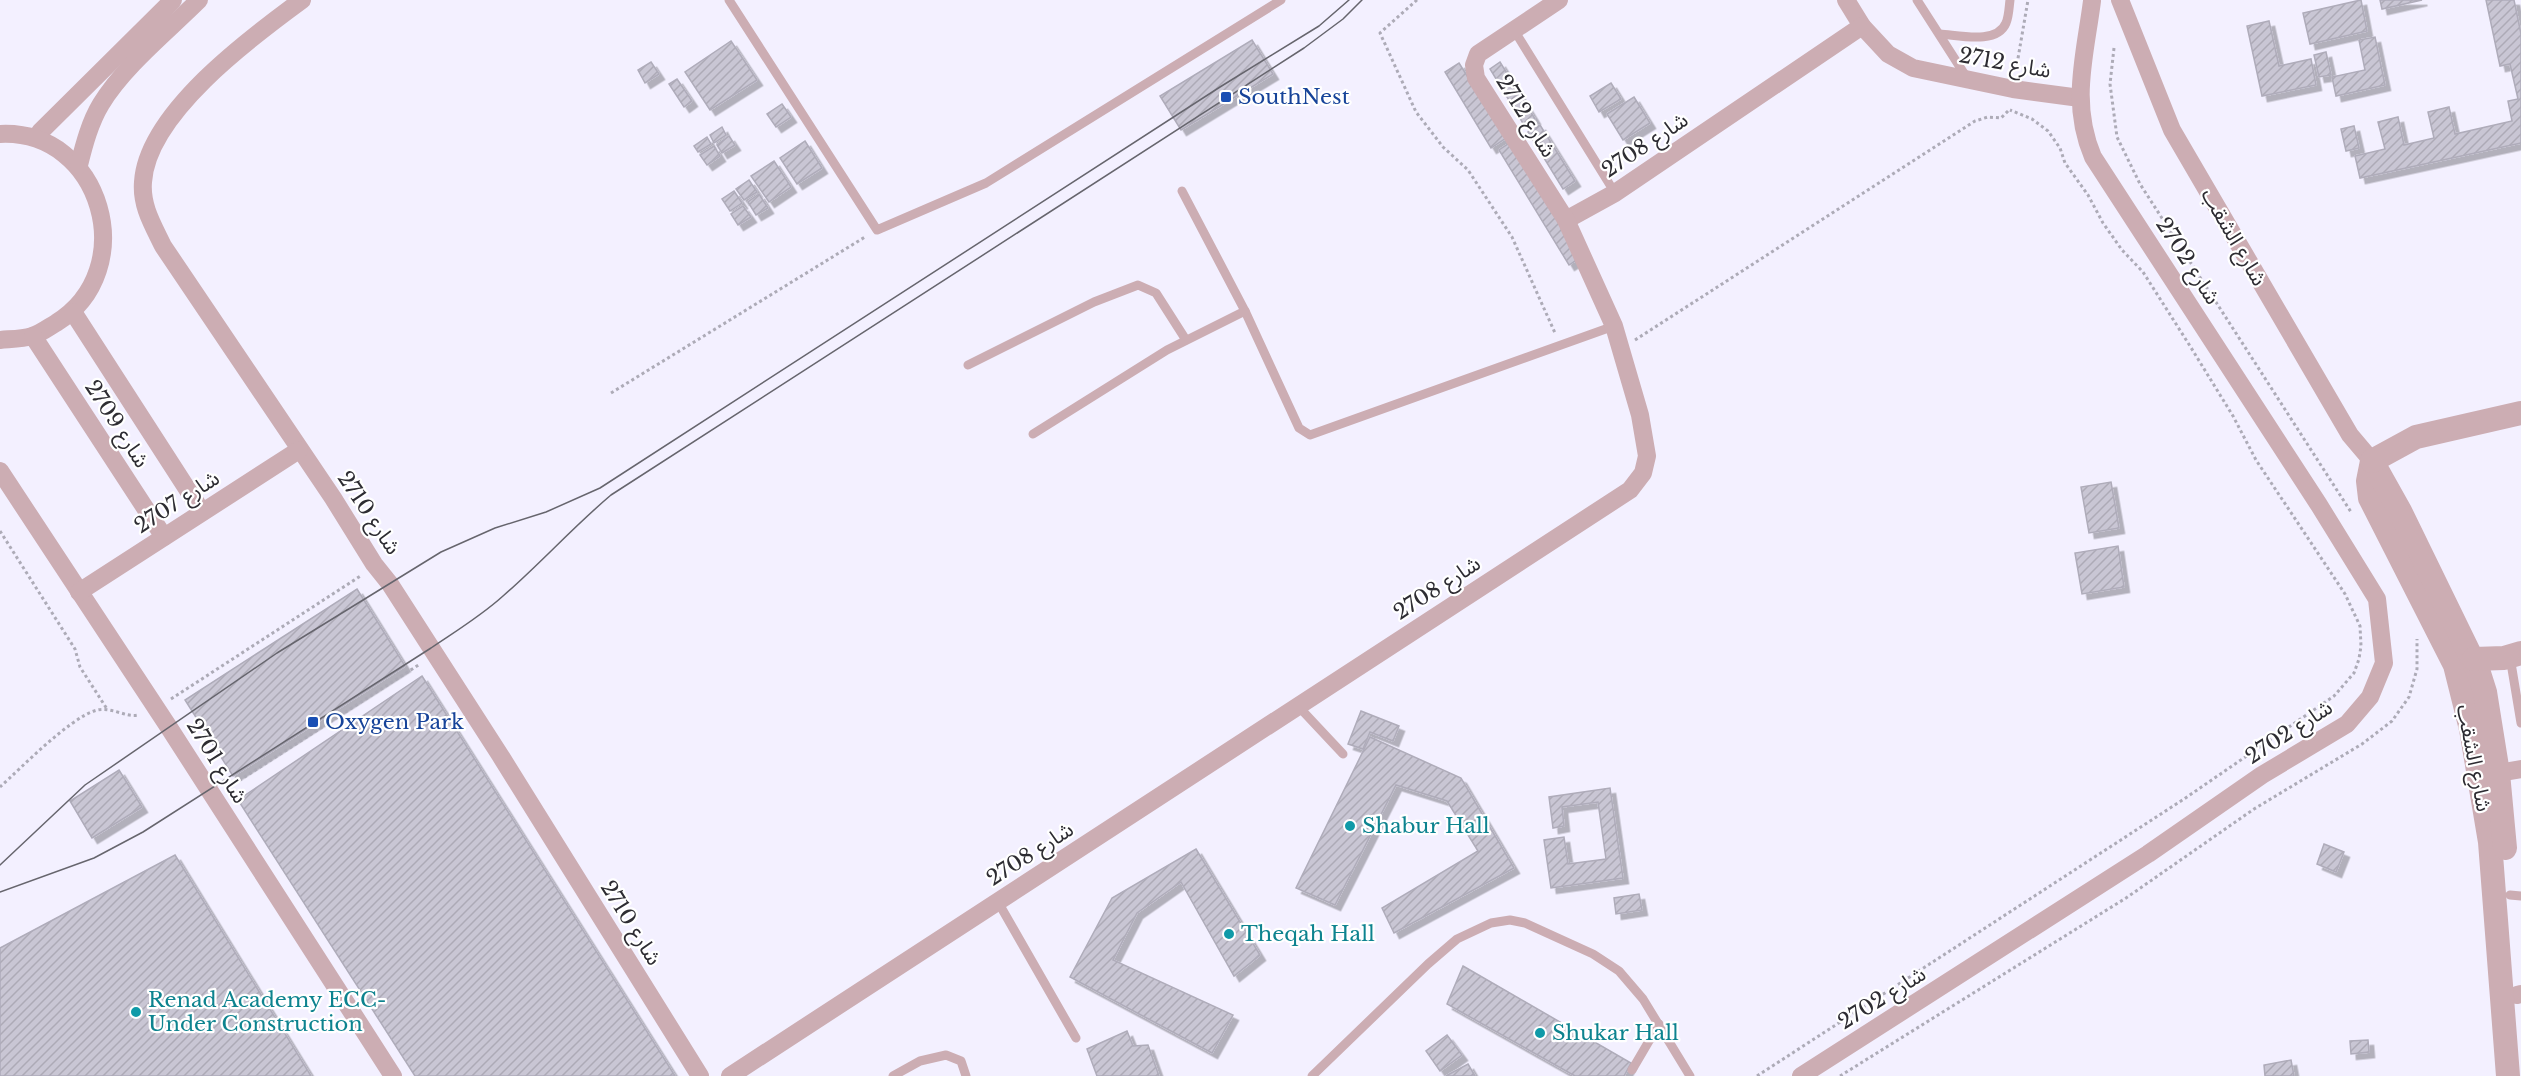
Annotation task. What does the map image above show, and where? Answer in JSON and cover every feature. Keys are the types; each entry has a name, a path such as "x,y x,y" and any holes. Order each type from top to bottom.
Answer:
{"street":[{"path":"40,132 173,0"},
{"path":"79,165 100,104 127,71 200,0"},
{"name":"شارع 2710","path":"302,0 241,48 188,96 168,122 146,157 142,183 146,211 163,246 195,290 374,564 390,584 700,1076"},
{"name":"شارع 2712","path":"1559,0 1478,54 1474,71 1499,115 1566,220"},
{"name":"شارع 2712","path":"1846,0 1862,26 1898,61 1913,68 2013,89 2080,98"},
{"name":"شارع الشقب","path":"2120,0 2172,129 2350,435 2372,461 2474,659 2485,692 2499,773 2515,895 2521,1039"},
{"name":"شارع 2702","path":"1801,1076 2148,854 2262,775 2347,724 2370,697 2384,663 2377,599 2093,157 2085,138 2080,98 2092,1"},
{"name":"شارع 2708","path":"730,1076 1630,490 1643,473 1647,456 1645,436 1614,326 1566,220 1615,192 1862,26"},
{"path":"0,134 10,133 39,140 64,155 85,176 99,203 104,232 102,261 91,289 73,312 33,336 0,340"},
{"name":"شارع 2709","path":"73,312 90,342 202,512"},
{"name":"شارع 2709","path":"33,336 164,537"},
{"path":"2372,461 2416,437 2521,413"},
{"name":"شارع 2707","path":"79,592 299,450"},
{"name":"شارع الشقب","path":"2372,461 2368,481 2370,498 2455,665 2471,729 2499,773 2490,842 2508,1076"},
{"name":"شارع 2701","path":"0,471 393,1076"},
{"path":"2474,659 2512,656"},
{"path":"2485,692 2512,656"}],"lane":[{"path":"729,0 877,230 986,183 1281,0"},
{"path":"1917,0 1969,80"},
{"path":"1940,34 1983,37 1996,33 2005,25 2010,0"},
{"path":"1514,30 1615,192"},
{"path":"1182,191 1245,311 1299,428 1310,435 1614,326"},
{"path":"968,365 1094,302 1138,285 1156,293 1186,340"},
{"path":"1033,434 1167,350 1245,311"},
{"path":"2512,656 2521,723"},
{"path":"1298,706 1343,754"},
{"path":"998,902 1076,1038"},
{"path":"1311,1076 1457,939 1491,923 1509,920 1525,923 1593,954 1619,971 1643,999 1690,1076"},
{"path":"1632,1070 1659,1024"},
{"path":"893,1076 920,1061 946,1055 961,1061 966,1076"}],"path":[{"path":"1417,0 1380,33 1416,112 1443,147 1468,170 1512,237 1561,345"},
{"path":"1621,349 1975,121 1988,117 2001,118 2010,110 2028,0"},
{"path":"2114,48 2110,84 2117,137 2140,184 2351,512"},
{"path":"1757,1076 2184,799 2334,696 2354,673 2359,659 2360,626 2345,594 2256,460 2234,416 2143,272 2122,250 2103,223 2088,195 2065,163 2060,148 2048,131 2032,119 2010,110"},
{"path":"611,393 877,230"},
{"path":"0,531 75,649 80,667 108,710"},
{"path":"0,787 79,719 95,710 116,710 133,716 156,708 367,571 374,564"},
{"path":"1840,1076 2126,898 2254,809 2362,744 2392,721 2409,697 2417,669 2417,636"},
{"path":"213,798 435,654"}],"building":[{"path":"2361,0 2367,31 2310,44 2303,13"},
{"path":"2380,0 2422,0 2382,9"},
{"path":"2486,0 2514,0 2521,34 2521,143 2360,178 2355,156 2385,149 2378,122 2398,117 2404,145 2434,138 2428,112 2449,107 2455,134 2512,121 2508,101 2518,99 2510,64 2500,66"},
{"path":"2269,21 2279,66 2311,59 2316,85 2262,96 2247,26"},
{"path":"2375,37 2385,85 2336,96 2332,77 2365,70 2359,40"},
{"path":"1252,40 1273,74 1181,130 1160,96"},
{"path":"731,41 757,80 710,110 685,72"},
{"path":"2326,52 2331,75 2319,77 2314,55"},
{"path":"651,62 659,74 645,83 638,70"},
{"path":"1500,62 1535,119 1524,125 1490,69"},
{"path":"1459,63 1506,138 1491,148 1445,72"},
{"path":"677,79 692,101 684,107 669,84"},
{"path":"1611,83 1621,99 1599,112 1590,96"},
{"path":"1634,97 1650,123 1623,140 1607,114"},
{"path":"782,104 791,117 776,127 767,114"},
{"path":"1540,125 1575,181 1563,189 1528,132"},
{"path":"2354,126 2359,148 2346,151 2341,129"},
{"path":"722,127 726,135 714,143 710,135"},
{"path":"729,136 735,145 722,153 717,145"},
{"path":"707,137 711,144 698,152 694,146"},
{"path":"805,141 822,168 797,184 780,158"},
{"path":"1511,142 1581,257 1569,265 1499,150"},
{"path":"714,146 720,156 707,165 700,155"},
{"path":"774,161 791,187 769,202 751,176"},
{"path":"749,180 757,192 744,200 736,189"},
{"path":"734,191 742,203 730,211 722,199"},
{"path":"759,194 768,208 756,215 748,202"},
{"path":"743,206 751,217 738,225 731,214"},
{"path":"2111,482 2119,528 2089,533 2081,487"},
{"path":"2118,546 2124,587 2082,594 2075,553"},
{"path":"357,589 405,666 233,776 185,700"},
{"path":"422,676 675,1076 415,1076 238,800"},
{"path":"1361,711 1399,726 1393,741 1370,732 1363,749 1348,744"},
{"name":"Shabur Hall","path":"1370,737 1461,778 1514,868 1394,933 1382,908 1478,851 1447,801 1396,785 1335,905 1296,888"},
{"path":"119,770 142,807 92,838 70,801"},
{"path":"1610,788 1623,878 1551,888 1544,840 1564,837 1568,864 1606,859 1598,802 1562,807 1564,826 1553,828 1549,797"},
{"path":"2324,844 2344,852 2336,872 2317,864"},
{"name":"Theqah Hall","path":"1196,849 1260,955 1234,976 1181,882 1137,913 1113,960 1233,1015 1212,1053 1070,977 1112,898"},
{"name":"Renad Academy ECC- Under Construction","path":"175,855 311,1076 0,1076 0,948"},
{"path":"1639,894 1642,910 1616,914 1614,898"},
{"name":"Shukar Hall","path":"1463,966 1631,1063 1624,1076 1575,1076 1447,1004"},
{"path":"1127,1031 1133,1046 1148,1045 1159,1076 1097,1076 1087,1049"},
{"path":"1447,1035 1462,1055 1440,1071 1426,1051"},
{"path":"2368,1040 2369,1052 2351,1054 2350,1041"},
{"path":"2291,1060 2294,1076 2265,1076 2264,1065"},
{"path":"1468,1064 1475,1076 1446,1076"}],"tram line":[{"path":"0,865 85,785 277,653 441,552 495,528 546,512 600,488 1220,87 1319,26 1349,0"},
{"path":"0,892 94,858 143,832 431,648 495,603 611,495 1304,48 1343,19 1362,0"}],"place":[{"name":"SouthNest","path":"1226,97"},
{"name":"Oxygen Park","path":"313,722"},
{"name":"Shabur Hall","path":"1350,826"},
{"name":"Theqah Hall","path":"1229,934"},
{"name":"Renad Academy ECC- Under Construction","path":"136,1012"},
{"name":"Shukar Hall","path":"1540,1033"}]}
